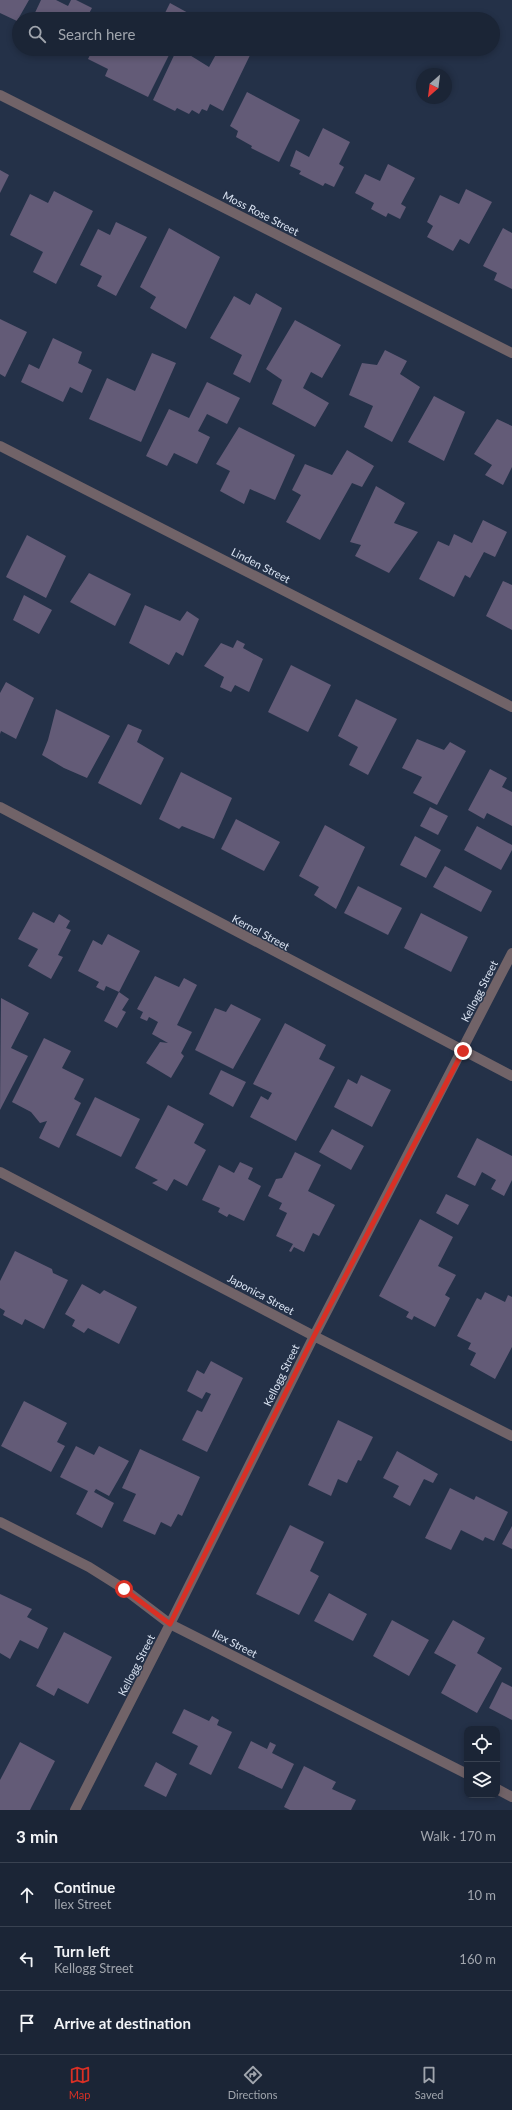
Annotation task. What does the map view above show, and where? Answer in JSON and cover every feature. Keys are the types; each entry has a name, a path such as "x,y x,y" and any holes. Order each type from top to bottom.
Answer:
{"street":[{"name":"Moss Rose Street","path":"0,95 512,353"},
{"name":"Linden Street","path":"0,446 512,707"},
{"name":"Kernel Street","path":"0,808 512,1076"},
{"name":"Kellogg Street","path":"75,1810 314,1336 463,1051 512,953"},
{"name":"Japonica Street","path":"0,1172 314,1336 512,1436"},
{"name":"Ilex Street","path":"0,1522 89,1567 124,1589 170,1624 464,1772"},
{"path":"500,1791 512,1797"}],"building":[{"path":"0,0 29,0 22,12 12,12 12,19 0,13"},
{"path":"41,0 56,0 68,6 71,0 76,0 92,8 90,12 35,12"},
{"path":"170,3 186,12 166,12"},
{"path":"90,56 168,56 148,97 105,76 108,69 88,59"},
{"path":"174,56 191,56 209,67 215,56 250,56 223,111 210,104 207,111 202,109 199,114 192,110 189,114 177,108 175,111 153,100"},
{"path":"247,92 300,120 279,162 251,148 252,146 236,137 238,131 230,126"},
{"path":"323,128 350,142 339,164 344,167 334,187 325,183 323,186 299,174 301,171 290,166 296,150 309,157"},
{"path":"388,164 415,178 401,204 406,207 400,219 388,213 386,217 371,209 374,203 355,193 365,174 380,181"},
{"path":"0,170 9,175 0,193"},
{"path":"466,189 492,202 469,244 460,239 453,251 427,237 433,226 427,222 440,195 459,204"},
{"path":"54,191 93,211 56,284 33,272 43,252 10,235 30,194 48,203"},
{"path":"116,222 147,237 116,296 97,286 102,276 80,265 98,229 110,235"},
{"path":"169,228 220,257 186,329 150,308 156,297 140,287"},
{"path":"503,228 512,233 512,289 494,280 497,273 483,266"},
{"path":"256,293 282,308 250,383 233,374 242,355 210,338 234,296 250,305"},
{"path":"0,319 27,332 5,377 0,374"},
{"path":"295,320 341,345 322,378 311,372 303,388 329,403 315,427 272,404 282,380 266,369"},
{"path":"53,338 82,352 78,363 92,370 82,393 70,387 63,402 21,382 29,364 39,369"},
{"path":"385,350 407,361 400,374 420,387 392,442 364,427 373,406 349,395 362,363 377,365"},
{"path":"152,353 176,363 141,442 89,419 107,378 135,391"},
{"path":"207,382 240,398 227,424 207,414 198,431 210,437 197,464 174,453 167,466 146,456 169,409 189,418"},
{"path":"434,396 465,412 444,461 408,442"},
{"path":"497,419 512,426 512,467 503,485 485,475 492,465 474,454"},
{"path":"239,427 295,455 275,500 250,489 244,504 220,491 230,471 216,464"},
{"path":"347,450 374,466 362,487 352,483 320,540 286,522 301,495 292,490 305,464 332,475"},
{"path":"376,486 405,503 394,523 418,532 389,573 355,556 361,545 350,542"},
{"path":"483,520 507,532 495,557 484,552 470,578 465,575 454,597 419,579 438,541 449,546 454,534 472,543"},
{"path":"27,535 66,556 46,598 6,577"},
{"path":"89,573 131,594 115,626 70,602"},
{"path":"503,581 512,585 512,630 486,616"},
{"path":"24,595 52,610 39,634 13,620"},
{"path":"145,605 180,621 187,611 199,619 183,656 176,652 169,665 129,643"},
{"path":"237,640 245,644 243,648 263,659 249,692 235,685 231,692 220,687 224,677 204,666 221,643 233,648"},
{"path":"291,665 331,685 308,732 268,712"},
{"path":"6,682 34,698 16,739 1,731 0,734 0,693"},
{"path":"356,699 397,719 368,775 349,765 358,747 338,736"},
{"path":"56,709 110,736 87,778 64,768 42,755 48,740"},
{"path":"128,724 142,730 137,742 164,758 141,805 98,783"},
{"path":"417,739 444,750 450,742 466,751 437,805 413,793 422,777 402,768"},
{"path":"490,769 507,778 502,787 512,792 512,826 487,813 484,819 468,810"},
{"path":"181,772 232,798 214,839 182,826 179,829 159,819"},
{"path":"430,807 448,816 438,835 420,826"},
{"path":"236,819 280,842 264,871 221,849"},
{"path":"325,825 365,847 336,909 314,895 319,887 299,876"},
{"path":"477,826 512,845 512,850 501,870 464,850"},
{"path":"415,836 441,850 426,878 400,865"},
{"path":"445,866 492,891 481,912 433,887"},
{"path":"358,886 402,908 388,935 344,913"},
{"path":"33,912 54,923 59,914 70,921 66,928 71,930 58,955 63,957 51,979 28,966 38,949 18,939"},
{"path":"421,913 468,937 451,972 404,948"},
{"path":"108,934 140,951 119,992 106,986 104,991 96,987 99,982 78,971 93,940 102,945"},
{"path":"155,976 179,987 184,978 197,985 177,1025 192,1032 181,1053 184,1056 171,1078 146,1063 160,1042 168,1043 152,1034 158,1022 149,1017 147,1021 140,1018 143,1012 137,1009"},
{"path":"119,992 129,999 122,1010 126,1012 117,1028 104,1021"},
{"path":"1,998 29,1013 11,1048 28,1056 0,1110"},
{"path":"231,1004 261,1019 233,1069 195,1050 215,1008 226,1012"},
{"path":"285,1023 326,1045 319,1059 335,1067 296,1141 250,1117 261,1096 268,1100 272,1093 253,1084"},
{"path":"44,1038 71,1051 62,1068 84,1079 74,1099 81,1103 59,1148 39,1138 47,1121 40,1123 31,1112 12,1102"},
{"path":"221,1070 246,1082 233,1107 209,1094"},
{"path":"361,1075 391,1090 372,1127 334,1107 348,1079 357,1084"},
{"path":"95,1097 140,1119 121,1157 76,1135"},
{"path":"168,1105 204,1124 194,1143 206,1150 187,1186 174,1179 167,1191 152,1183 158,1180 135,1168"},
{"path":"332,1129 364,1146 351,1170 319,1152"},
{"path":"477,1138 512,1156 512,1180 504,1196 491,1189 496,1180 482,1172 475,1186 457,1177"},
{"path":"295,1152 321,1165 308,1191 335,1205 319,1236 313,1233 304,1252 294,1247 291,1252 289,1251 293,1244 276,1236 287,1213 279,1209 282,1203 268,1196 276,1179 282,1178"},
{"path":"240,1162 253,1168 248,1179 261,1186 244,1221 229,1214 227,1217 218,1212 220,1208 202,1200 219,1165 234,1173"},
{"path":"446,1194 469,1205 458,1225 436,1213"},
{"path":"420,1219 453,1237 438,1266 456,1275 445,1295 450,1298 435,1327 414,1316 412,1320 406,1317 409,1312 379,1296"},
{"path":"15,1251 52,1269 53,1273 68,1280 44,1329 25,1319 22,1325 3,1315 5,1311 0,1308 0,1281"},
{"path":"82,1284 100,1294 104,1290 137,1307 119,1344 88,1328 84,1333 72,1326 75,1320 65,1314"},
{"path":"485,1292 505,1302 508,1295 512,1297 512,1347 495,1379 470,1365 476,1353 468,1349 471,1343 457,1336 477,1298 481,1300"},
{"path":"211,1361 243,1378 207,1452 182,1440 197,1410 202,1412 211,1394 206,1392 202,1399 187,1391 197,1370 204,1374"},
{"path":"24,1401 67,1423 57,1442 65,1446 51,1472 1,1446"},
{"path":"338,1420 373,1437 361,1461 358,1460 347,1483 338,1479 331,1496 308,1485"},
{"path":"76,1446 94,1455 99,1446 129,1461 109,1496 96,1489 94,1492 114,1503 102,1528 76,1514 88,1491 60,1477"},
{"path":"140,1449 200,1477 182,1516 178,1514 171,1527 161,1522 155,1535 123,1521 136,1494 122,1488"},
{"path":"397,1451 438,1474 433,1483 424,1479 410,1506 393,1497 399,1486 383,1478"},
{"path":"450,1488 474,1500 476,1496 508,1512 494,1541 485,1537 483,1541 461,1530 451,1550 425,1538"},
{"path":"290,1525 324,1542 310,1571 319,1576 299,1615 256,1594"},
{"path":"512,1526 512,1549 502,1544"},
{"path":"329,1593 367,1614 353,1641 314,1621"},
{"path":"0,1594 32,1609 27,1617 48,1628 38,1649 20,1640 10,1659 0,1653"},
{"path":"392,1620 429,1640 409,1676 373,1656"},
{"path":"453,1620 485,1638 477,1653 502,1668 477,1713 441,1693 456,1665 434,1653"},
{"path":"64,1632 112,1657 88,1704 58,1688 54,1696 36,1686"},
{"path":"502,1682 512,1687 512,1720 489,1708"},
{"path":"184,1709 209,1721 212,1716 219,1720 217,1725 232,1732 211,1775 189,1764 198,1746 172,1733"},
{"path":"251,1741 267,1749 270,1742 276,1745 272,1753 294,1764 282,1789 238,1768"},
{"path":"20,1742 55,1761 30,1810 0,1810 0,1780"},
{"path":"156,1762 177,1774 166,1797 144,1786"},
{"path":"304,1766 336,1782 332,1789 356,1800 351,1810 290,1810 284,1807"}],"route":[{"path":"124,1589 170,1624 314,1336 463,1051"}]}
